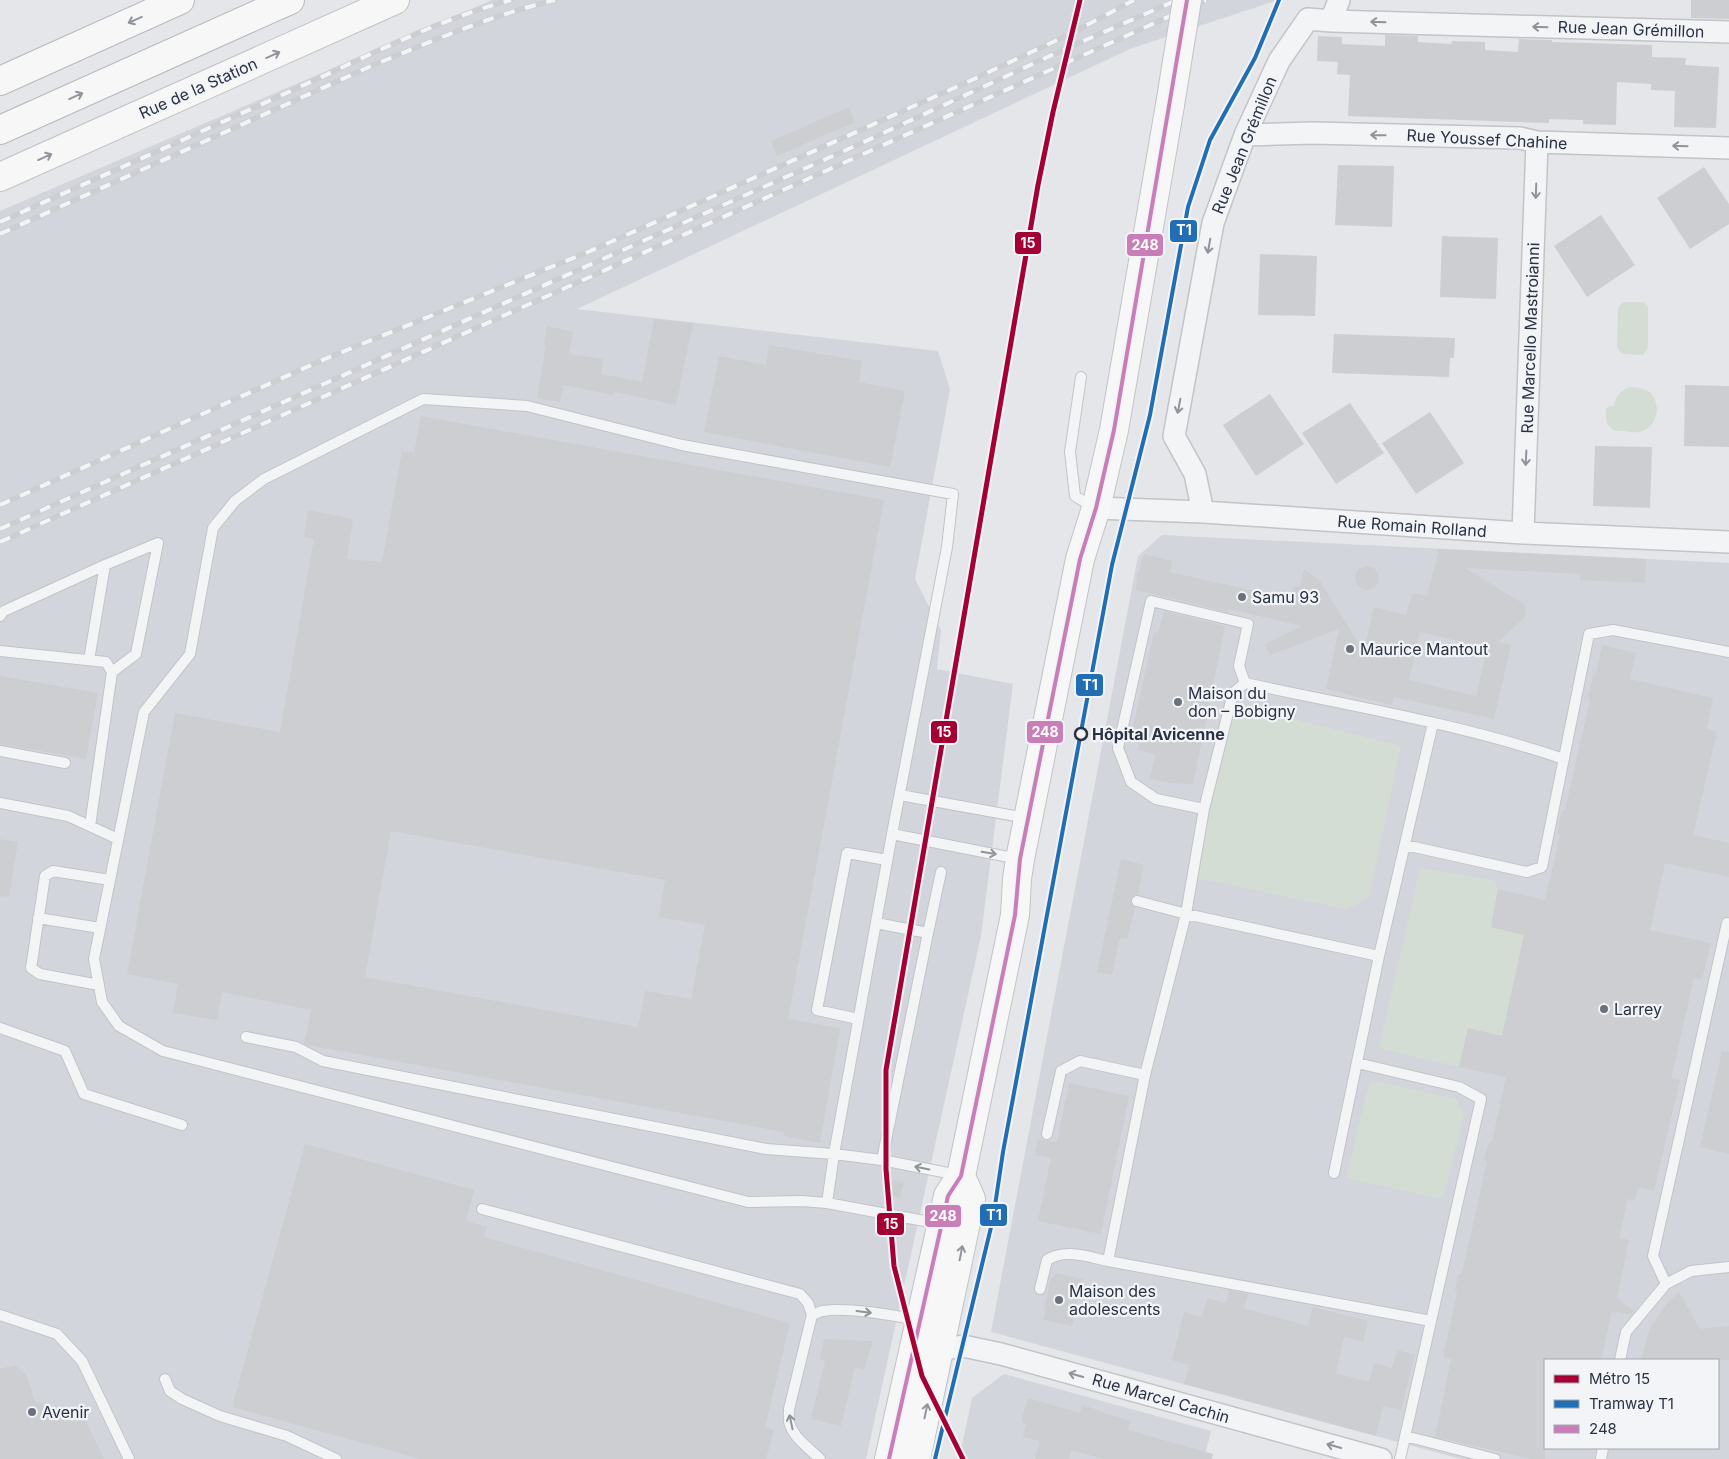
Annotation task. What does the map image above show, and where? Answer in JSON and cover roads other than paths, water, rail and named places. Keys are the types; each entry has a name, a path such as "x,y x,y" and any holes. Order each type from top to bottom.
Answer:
{"main road":[{"path":"0,81 180,0"},
{"path":"0,130 290,0"},
{"name":"Rue de la Station","path":"0,177 396,0"},
{"path":"889,1459 948,1196 961,1176 1015,915 1017,879 1027,818 1080,559 1096,508 1114,430 1187,0"},
{"path":"916,1459 972,1199 961,1176"},
{"path":"909,1368 940,1350"}],"street":[{"path":"1331,21 1339,0"},
{"name":"Rue Jean Grémillon","path":"1203,512 1195,474 1174,436 1213,223 1245,134 1279,61 1308,19 1729,32"},
{"name":"Rue Youssef Chahine","path":"1245,134 1313,133 1512,138 1538,142 1729,148"},
{"name":"Rue Marcello Mastroianni","path":"1523,533 1538,142"},
{"name":"Rue Romain Rolland","path":"1096,508 1203,512 1523,533 1729,542"},
{"name":"Rue Marcel Cachin","path":"940,1350 963,1346 1001,1354 1370,1458"}],"lane":[{"path":"1081,377 1070,452 1075,496 1096,508"},
{"path":"827,1203 834,1154 887,860 947,547 953,494 682,445 527,406 423,400 264,479 235,501 213,528 190,654 144,712 94,959 102,1002 119,1026 163,1051 748,1202 802,1201 827,1203 941,1224"},
{"path":"0,616 4,611 104,565 158,543 136,654 112,672"},
{"path":"88,660 104,565"},
{"path":"1204,809 1156,799 1131,782 1118,748 1152,601 1248,624 1239,666 1245,683"},
{"path":"1406,846 1527,872 1542,867 1589,634 1613,630 1729,652"},
{"path":"0,650 106,662 112,672 90,826"},
{"path":"1245,683 1433,723 1530,748 1564,759"},
{"path":"1108,1261 1145,1075 1186,914 1204,809 1233,693 1245,683"},
{"path":"1334,1173 1379,956 1433,723"},
{"path":"0,751 65,764"},
{"path":"900,795 1027,818"},
{"path":"0,803 68,816 118,838"},
{"path":"892,834 1020,859"},
{"path":"858,1019 817,1010 847,853 887,860"},
{"path":"99,985 40,974 32,968 45,876 53,871 110,880"},
{"path":"882,1160 941,872"},
{"path":"1137,901 1186,914 1379,956"},
{"path":"38,918 100,928"},
{"path":"876,923 928,933"},
{"path":"1666,1284 1653,1256 1726,941 1727,923"},
{"path":"0,1028 65,1051 84,1094 182,1124"},
{"path":"246,1037 296,1047 323,1061 766,1149 882,1160 961,1176"},
{"path":"1048,1134 1061,1071 1080,1061 1145,1075"},
{"path":"1357,1063 1459,1087 1481,1098 1400,1459"},
{"path":"482,1209 800,1294 808,1303 812,1315 789,1409 790,1424 798,1439 820,1459"},
{"path":"1040,1289 1048,1260 1056,1254 1068,1253 1431,1322"},
{"path":"1620,1359 1626,1332 1666,1284 1691,1271 1729,1267"},
{"path":"812,1315 823,1311 849,1310 897,1316 920,1322"},
{"path":"0,1315 57,1334 82,1361 129,1459"},
{"path":"165,1379 170,1391 182,1399 220,1416 287,1436 336,1459"},
{"path":"1405,1436 1495,1459"}],"railway":[{"path":"0,222 406,38 458,17 511,0"},
{"path":"0,234 369,67 484,21 555,0"},
{"path":"0,505 320,361 588,252 687,208 974,79 1070,34 1134,0"},
{"path":"0,529 1177,0"},
{"path":"0,542 1206,0"}],"metro line":[{"name":"15","path":"963,1459 922,1376 894,1266 886,1169 886,1070 1038,185 1053,112 1080,0"}],"tram line":[{"name":"T1","path":"935,1459 993,1219 1003,1152 1112,565 1150,415 1188,207 1210,140 1255,58 1279,0"}],"place":[{"name":"Samu 93","path":"1242,597"},
{"name":"Maurice Mantout","path":"1350,649"},
{"name":"Maison du don – Bobigny","path":"1178,702"},
{"name":"Hôpital Avicenne","path":"1081,734"},
{"name":"Larrey","path":"1604,1009"},
{"name":"Maison des adolescents","path":"1059,1300"},
{"name":"Avenir","path":"32,1412"}]}
